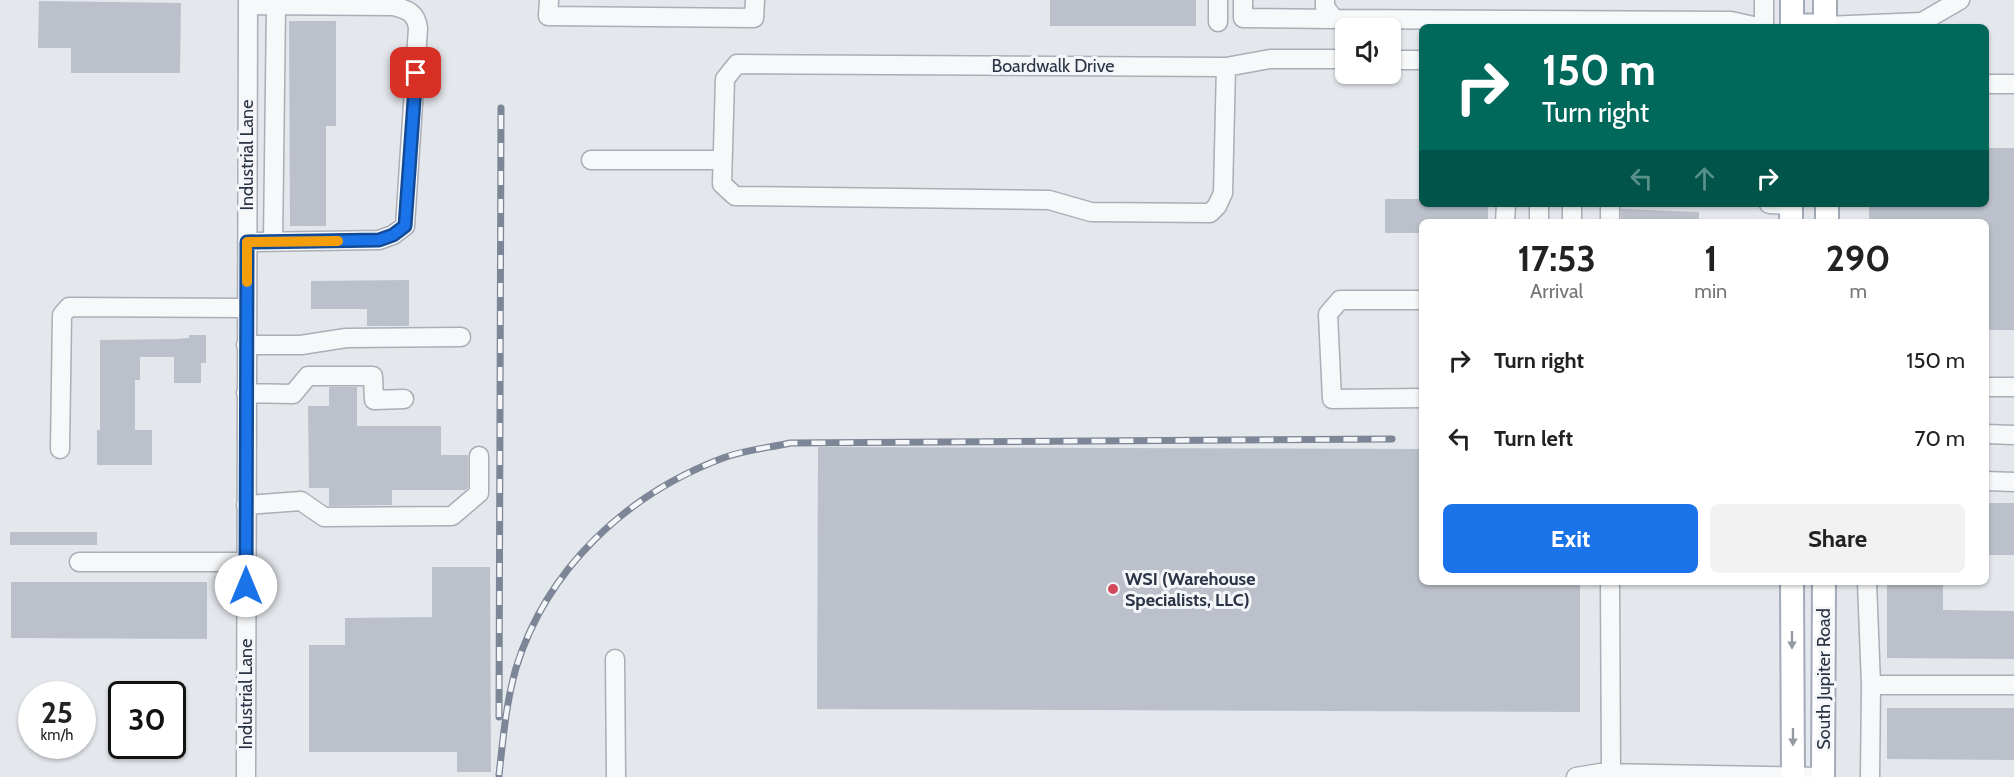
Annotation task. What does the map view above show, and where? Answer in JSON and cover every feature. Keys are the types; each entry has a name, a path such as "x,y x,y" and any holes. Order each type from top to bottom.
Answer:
{"main road":[{"path":"1787,24 1792,0"},
{"path":"1825,0 1825,24"},
{"name":"South Jupiter Road","path":"1792,585 1793,776"},
{"name":"South Jupiter Road","path":"1823,777 1824,585"}],"street":[{"path":"549,0 549,16 754,18 755,0"},
{"path":"1218,0 1218,22"},
{"path":"1243,0 1243,18 1731,21 1744,24"},
{"path":"1325,0 1325,7 1334,19"},
{"path":"1764,0 1764,24"},
{"path":"1883,24 1922,22 1960,0"},
{"path":"247,242 379,240 393,235 405,226 418,28 417,18 408,10 394,6 248,3"},
{"name":"Industrial Lane","path":"246,777 248,3"},
{"path":"273,242 276,5"},
{"name":"Boardwalk Drive","path":"1226,67 1222,193 1217,206 1210,213 1091,212 1048,200 735,196 722,184 725,79 737,64 1226,67 1270,58 1335,59"},
{"path":"1401,60 1419,60"},
{"path":"1989,84 2014,84"},
{"path":"248,100 274,100"},
{"path":"591,160 722,160"},
{"path":"1419,300 1340,300 1328,314 1332,399 1419,398"},
{"path":"60,449 62,315 69,307 246,308"},
{"path":"246,345 301,345 346,338 461,337"},
{"path":"246,393 293,394 308,376 373,376 374,400 404,399"},
{"path":"1989,387 2014,387"},
{"path":"1989,434 2014,435"},
{"path":"246,505 301,501 324,517 452,516 479,493 479,456"},
{"path":"1989,481 2014,482"},
{"path":"79,562 246,562"},
{"path":"1610,585 1611,773"},
{"path":"1867,585 1871,686 1870,777"},
{"path":"615,659 616,777"},
{"path":"1871,686 2014,685"},
{"path":"1576,777 1611,773 1823,777"}],"building":[{"path":"1050,0 1196,0 1196,26 1050,26"},
{"path":"39,1 181,3 180,73 71,73 71,48 38,48"},
{"path":"289,21 336,21 336,126 326,126 326,226 290,226"},
{"path":"1989,148 2014,148 2014,330 1989,330 1989,219 1869,219 1869,207 1989,207"},
{"path":"1385,199 1419,199 1419,207 1488,207 1488,219 1419,219 1419,233 1385,233"},
{"path":"1621,209 1699,212 1699,219 1621,219"},
{"path":"409,280 409,326 367,326 367,309 311,309 311,281"},
{"path":"189,335 206,335 206,363 201,363 201,383 174,383 174,357 140,357 140,380 135,380 135,430 152,430 152,465 97,465 97,430 100,430 100,340 177,339 189,338"},
{"path":"329,387 357,387 357,426 441,426 441,455 468,455 468,488 465,490 392,490 392,505 329,506 329,488 309,488 308,406 329,406"},
{"path":"818,447 1419,449 1419,585 1580,585 1580,712 817,709"},
{"path":"1989,503 2014,503 2014,555 1989,555"},
{"path":"10,532 97,532 97,545 10,545"},
{"path":"432,567 490,567 491,772 457,772 457,752 309,752 309,645 345,645 345,618 432,617"},
{"path":"11,582 207,582 207,639 11,638"},
{"path":"1887,585 1943,585 1943,610 2014,611 2014,659 1887,658"},
{"path":"1887,708 2014,708 2014,760 1887,759"}],"railway":[{"path":"499,717 501,108"},
{"path":"499,775 507,708 516,668 530,632 548,598 570,567 595,539 623,514 688,473 723,458 790,443 1392,439"}],"slow traffic":[{"path":"247,282 247,242 338,241"}],"place":[{"name":"WSI (Warehouse Specialists, LLC)","path":"1113,589"}],"route":[{"path":"246,586 247,242 379,240 393,235 405,226 416,73"}]}
